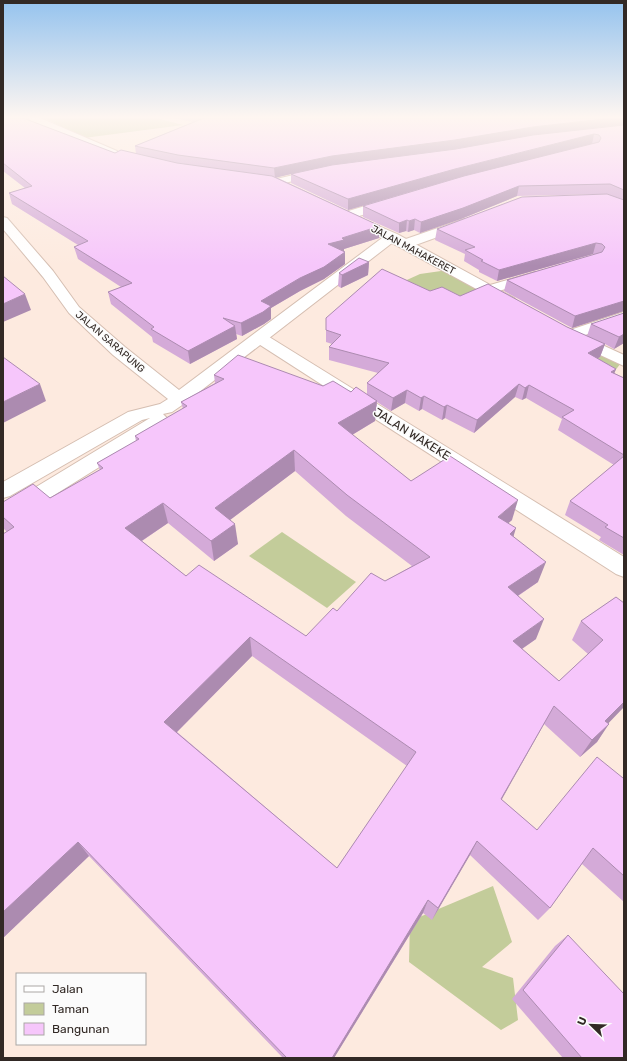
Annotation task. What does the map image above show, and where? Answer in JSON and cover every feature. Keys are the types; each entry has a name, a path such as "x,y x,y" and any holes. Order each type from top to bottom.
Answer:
{"street":[{"path":"276,182 332,170"},
{"path":"264,180 276,182 290,189"},
{"name":"JALAN MAHAKERET","path":"401,199 343,214 398,241 524,310"},
{"path":"3,516 155,424 173,404 260,338 398,241 474,220"},
{"name":"JALAN SARAPUNG","path":"3,222 48,274 74,310 173,404"},
{"path":"488,290 548,272"},
{"path":"624,317 564,331 624,361"},
{"name":"JALAN WAKEKE","path":"260,338 624,568"},
{"path":"3,491 135,416 173,404"}],"green space":[{"path":"448,270 624,359 614,372 398,284 420,274"},
{"path":"282,532 356,582 327,608 249,556"},
{"path":"493,886 512,942 482,967 513,978 518,1020 501,1030 409,962 410,921"}],"building":[{"path":"9,168 210,168 272,176 380,226 342,238 344,240 328,244 345,252 324,267 300,278 261,301 271,306 263,312 241,323 223,318 235,326 188,351 151,329 154,327 108,292 132,283 74,247 88,241 9,193 32,186"},
{"path":"321,168 461,168 348,199 291,174"},
{"path":"498,168 624,168 624,190 610,184 519,186 463,208 421,222 415,219 399,223 363,206"},
{"path":"607,194 624,200 624,301 575,316 507,280 602,252 605,247 602,244 596,243 499,270 481,261 483,260 465,250 475,247 437,229 522,197"},
{"path":"359,258 369,262 342,275 339,273"},
{"path":"382,269 430,291 442,287 460,296 488,284 567,327 605,344 588,353 616,369 611,372 624,378 624,455 562,417 574,410 529,385 525,388 519,384 477,420 447,405 444,407 424,396 421,398 407,390 393,398 367,383 389,363 329,347 341,335 326,330 326,318"},
{"path":"3,276 25,294 3,304"},
{"path":"624,313 624,334 619,337 591,324"},
{"path":"238,355 323,386 333,381 351,392 356,387 377,401 338,423 411,481 450,456 518,500 498,517 516,528 510,534 546,562 508,587 544,619 513,641 559,681 603,640 581,621 616,597 624,603 624,702 605,721 609,724 592,740 554,706 501,799 537,830 597,757 623,778 624,777 624,876 593,848 550,908 477,841 438,908 428,900 332,1058 287,1058 78,842 3,912 3,534 14,527 3,517 3,502 33,484 50,498 103,468 97,463 139,439 135,436 187,406 181,402 224,379 214,375","holes":["294,450 347,495 430,557 385,581 371,573 337,611 333,608 306,636 199,565 186,576 125,528 163,503 211,541 235,524 215,508","250,637 416,752 337,868 164,722"]},
{"path":"3,357 40,384 3,402"},
{"path":"624,456 624,538 605,527 608,525 570,501"},
{"path":"568,935 624,994 624,1058 582,1058 523,990"}]}
